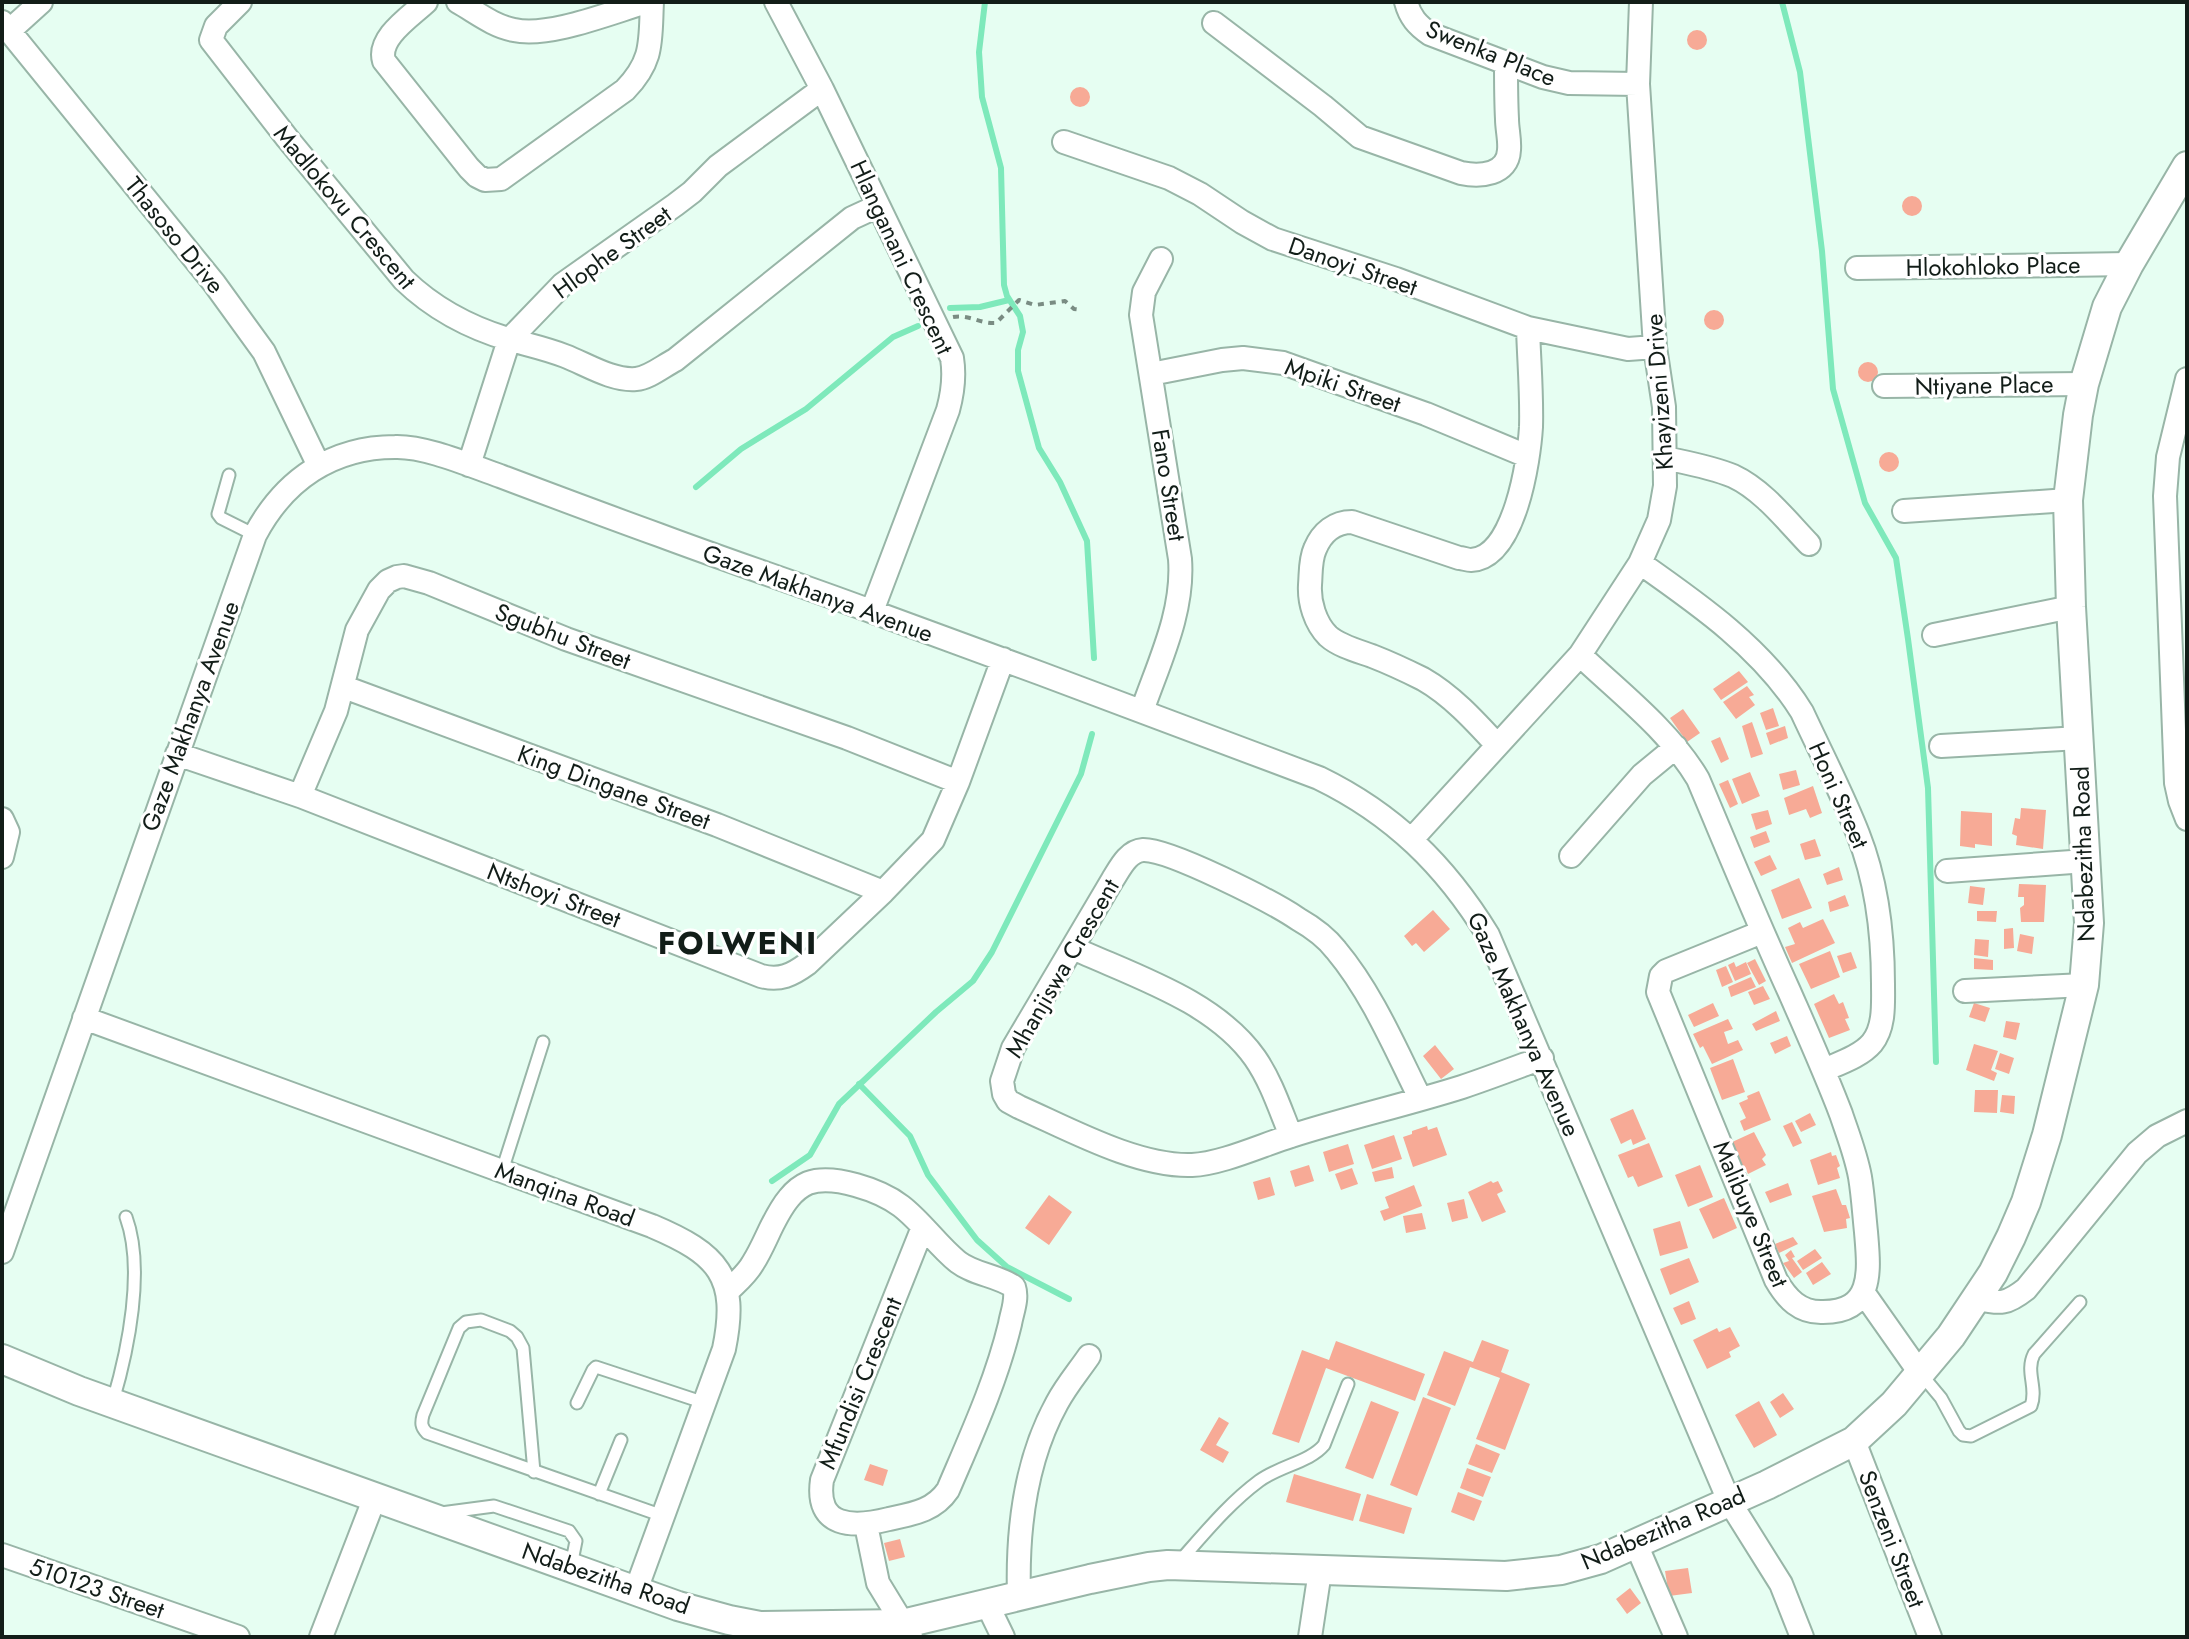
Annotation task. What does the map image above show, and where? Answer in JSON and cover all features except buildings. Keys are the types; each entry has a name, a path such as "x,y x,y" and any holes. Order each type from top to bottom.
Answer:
{"street":[{"path":"5,26 41,2"},
{"name":"Madlokovu Crescent","path":"240,2 221,19 211,36 216,49 404,280 423,298 473,326 624,378 643,377 675,360 852,218 878,206"},
{"path":"426,2 389,37 382,49 384,61 469,168 485,180 501,179 625,90 642,70 650,46 649,2 554,29 523,32 497,25 458,2"},
{"name":"Hlanganani Crescent","path":"776,2 822,89 937,326 952,358 955,375 948,410 872,611"},
{"name":"Swenka Place","path":"1406,2 1417,25 1430,34 1543,77 1569,83 1638,84"},
{"name":"Khayizeni Drive","path":"1412,839 1580,655 1640,563 1659,520 1664,499 1664,407 1655,347 1638,84 1641,2"},
{"path":"1214,23 1360,137 1473,176 1498,170 1506,164 1510,152 1506,63"},
{"name":"Thasoso Drive","path":"5,26 214,283 264,352 319,466"},
{"name":"Hlophe Street","path":"469,465 509,340 563,284 675,205 718,166 822,89"},
{"name":"Danoyi Street","path":"1064,142 1169,178 1273,239 1383,274 1528,328 1628,349 1655,347"},
{"name":"Ndabezitha Road","path":"2,1359 79,1391 678,1606 760,1626 906,1631 1019,1596 1149,1567 1176,1565 1506,1576 1561,1570 1601,1559 1636,1544 1801,1469 1854,1441 1894,1404 1951,1336 1977,1299 1993,1273 2026,1202 2047,1135 2084,985 2089,923 2071,607 2068,500 2071,464 2084,384 2107,307 2187,166"},
{"name":"Fano Street","path":"1142,711 1174,620 1181,579 1141,315 1149,280 1161,259"},
{"name":"Hlokohloko Place","path":"1857,268 2129,264"},
{"path":"1496,744 1471,717 1424,680 1328,636 1312,608 1312,559 1324,535 1334,525 1343,522 1352,522 1472,560 1481,557 1499,542 1510,523 1527,456 1531,426 1528,328"},
{"name":"Mpiki Street","path":"1151,374 1243,358 1283,363 1426,414 1527,456"},
{"path":"2187,379 2165,477 2179,641 2176,783 2187,819"},
{"name":"Ntiyane Place","path":"1884,386 2084,384"},
{"name":"Gaze Makhanya Avenue","path":"2,1252 10,1204 84,1018 255,535 267,512 283,493 319,466 354,451 399,446 469,465 1003,659 1319,778 1373,808 1412,839 1467,900 1488,935 1729,1501 1781,1584 1802,1637"},
{"path":"1665,458 1714,469 1736,478 1768,502 1809,544"},
{"path":"1904,511 2068,500"},
{"name":"Honi Street","path":"1640,563 1712,615 1747,645 1790,693 1802,712 1859,835 1878,911 1883,951 1882,1017 1879,1030 1862,1052 1824,1070"},
{"name":"Sgubhu Street","path":"300,796 329,731 344,687 357,630 379,590 397,577 415,578 566,639 847,738 958,782"},
{"path":"1934,635 2071,607"},
{"path":"1580,655 1676,747 1698,779 1824,1070 1854,1150 1860,1176 1869,1265 1863,1292 1920,1373"},
{"name":"Ntshoyi Street","path":"177,754 300,796 771,978 783,978 807,964 933,840 1003,659"},
{"name":"King Dingane Street","path":"344,687 717,825 883,892"},
{"path":"1941,746 2080,738"},
{"path":"1571,856 1642,775 1676,747"},
{"path":"2,819 8,832 2,857"},
{"name":"Mhanjiswa Crescent","path":"1420,1098 1364,991 1323,936 1263,899 1181,861 1144,850 1134,852 1126,859 1113,879 1013,1048 1002,1081 1008,1101 1105,1146 1132,1155 1192,1165 1462,1087 1542,1058"},
{"path":"1947,871 2086,861"},
{"name":"Malibuye Street","path":"1762,932 1666,971 1661,976 1658,992 1785,1296 1798,1307 1816,1313 1846,1310 1863,1292"},
{"path":"1073,948 1176,994 1210,1013 1253,1055 1267,1077 1291,1136"},
{"path":"1965,991 2084,985"},
{"name":"Manqina Road","path":"84,1018 684,1239 713,1262 728,1291"},
{"path":"1977,1299 2006,1302 2026,1289 2137,1153 2157,1136 2187,1121"},
{"path":"636,1590 705,1403 726,1336 728,1291 753,1264 789,1198 809,1183 840,1181 882,1195 898,1204 959,1263 978,1274 1008,1283 1014,1287 1016,1297 994,1378 941,1500 922,1511 866,1525 878,1583 906,1631"},
{"name":"Mfundisi Crescent","path":"866,1525 842,1522 832,1516 821,1502 822,1480 923,1227"},
{"path":"1019,1596 1018,1553 1033,1462 1058,1401 1089,1356"},
{"name":"Senzeni Street","path":"1854,1441 1930,1637"},
{"path":"321,1637 375,1497"},
{"path":"1636,1544 1676,1637"},
{"name":"510123 Street","path":"2,1555 238,1637"},
{"path":"1310,1637 1320,1571"},
{"path":"987,1604 1003,1637"}],"lane":[{"path":"229,475 218,514 255,535"},
{"path":"502,1171 543,1042"},
{"path":"113,1402 131,1325 133,1241 126,1217"},
{"path":"1920,1373 1941,1398 1959,1431 1971,1436 2031,1406 2034,1396 2030,1374 2034,1354 2080,1302"},
{"path":"534,1472 523,1348 510,1331 481,1320 466,1322 459,1328 421,1423 422,1429 433,1437 534,1472 663,1516"},
{"path":"577,1403 596,1367 705,1403"},
{"path":"1176,1565 1235,1501 1260,1480 1319,1451 1348,1384"},
{"path":"599,1494 621,1440"}],"path":[{"path":"937,326 964,315 986,323 996,323 1019,300 1035,305 1065,301 1074,309 1082,310"}],"waterway":[{"path":"985,2 979,52 982,97 1001,168 1004,285 1020,316 1023,332 1018,350 1018,371 1039,448 1060,482 1087,541 1094,658"},
{"path":"1782,2 1800,72 1822,251 1833,389 1865,503 1896,558 1908,639 1928,788 1936,1062"},
{"path":"950,308 980,307 1009,300"},
{"path":"696,487 741,449 806,409 893,337 918,326"},
{"path":"772,1181 810,1155 839,1104 973,981 992,952 1081,774 1092,734"},
{"path":"859,1084 910,1136 928,1175 977,1240 1007,1267 1069,1299"}],"district":[{"name":"FOLWENI","path":"738,943"}]}
